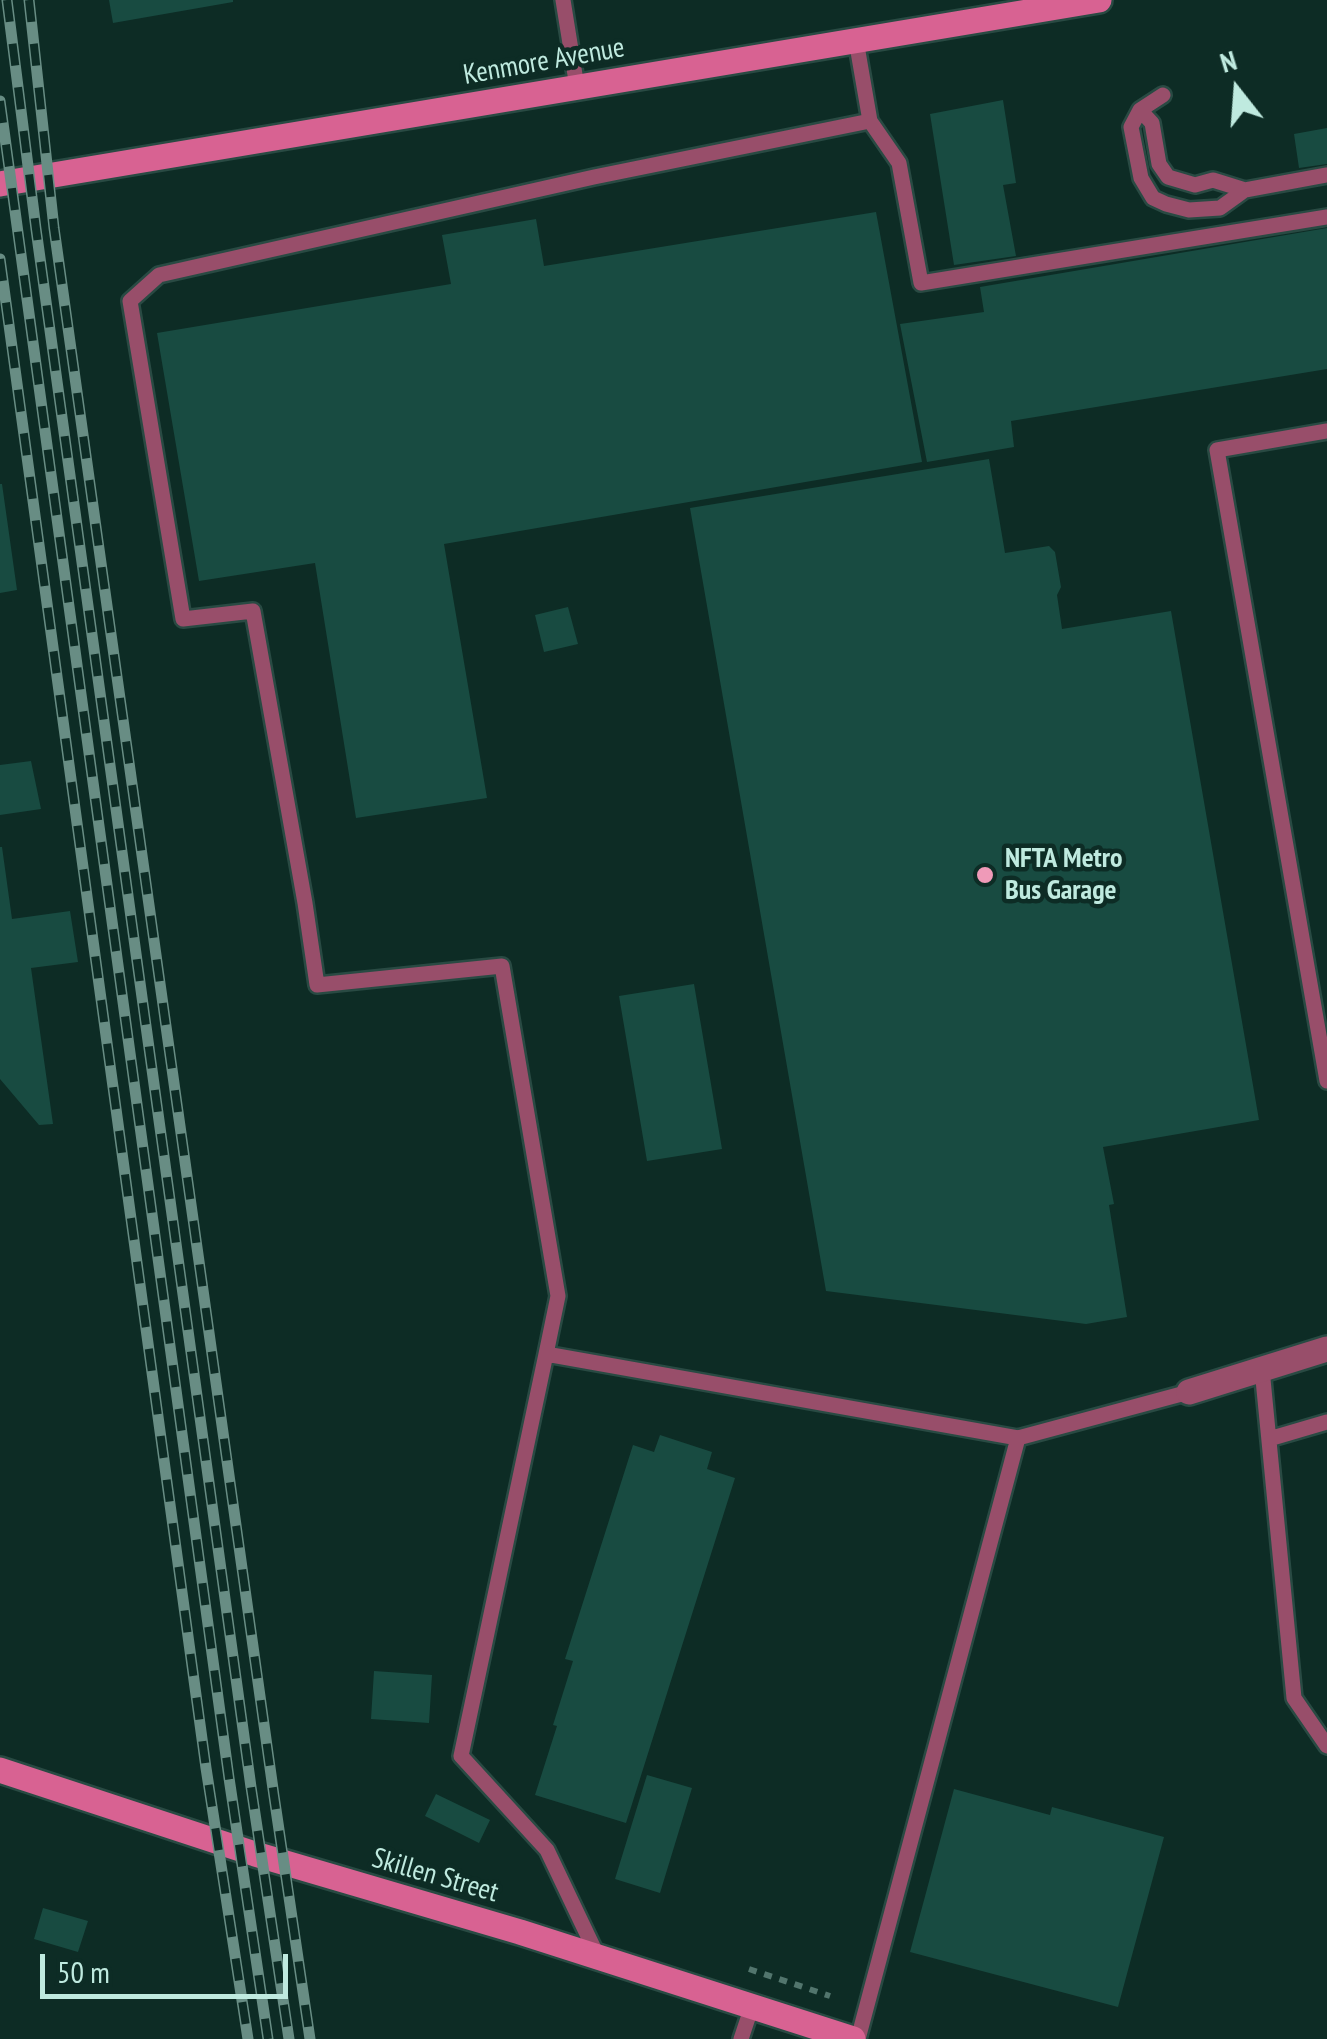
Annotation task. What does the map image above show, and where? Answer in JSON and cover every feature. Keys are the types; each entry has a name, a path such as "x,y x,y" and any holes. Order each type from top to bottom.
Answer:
{"street":[{"name":"Kenmore Avenue","path":"0,184 1098,0"},
{"path":"1189,1392 1327,1348"},
{"name":"Skillen Street","path":"0,1770 255,1854 856,2039"}],"lane":[{"path":"563,0 577,87"},
{"path":"856,40 870,122 899,162 920,283 1327,217"},
{"path":"1163,94 1140,110 1132,127 1142,178 1153,198 1189,210 1220,208 1245,190 1327,174"},
{"path":"1140,110 1152,123 1159,164 1168,177 1195,185 1213,180 1245,190"},
{"path":"598,1957 547,1850 461,1756 558,1296 502,966 317,986 252,611 183,619 130,302 159,275 594,177 870,122"},
{"path":"1327,432 1217,450 1327,1082"},
{"path":"546,1354 1018,1438 1189,1392"},
{"path":"1262,1369 1294,1698 1327,1746"},
{"path":"1268,1439 1327,1422"},
{"path":"856,2039 1018,1438"},
{"path":"741,2039 752,2006"}],"path":[{"path":"749,1969 830,1996"}],"building":[{"path":"109,0 233,0 233,2 113,23"},
{"path":"1003,100 1016,183 1003,185 1016,256 954,265 930,114"},
{"path":"1327,128 1327,164 1299,168 1294,134"},
{"path":"876,212 922,462 444,544 487,798 356,818 315,563 199,581 157,333 451,284 442,235 536,219 544,266"},
{"path":"1327,228 1327,369 1011,421 1014,447 927,462 900,324 984,312 980,287"},
{"name":"NFTA Metro Bus Garage","path":"989,459 1005,553 1049,546 1055,552 1062,629 1171,611 1259,1120 1103,1147 1127,1317 1086,1324 826,1291 690,508"},
{"path":"0,484 17,590 0,593"},
{"path":"568,607 578,644 544,652 535,615"},
{"path":"31,761 41,809 0,815 0,765"},
{"path":"0,847 12,919 70,911 78,962 31,968 53,1124 39,1125 0,1079"},
{"path":"694,984 722,1149 647,1161 619,996"},
{"path":"660,1435 712,1452 707,1469 735,1478 626,1823 535,1795 573,1661 565,1659 633,1445 654,1452"},
{"path":"374,1671 432,1675 429,1723 371,1719"},
{"path":"647,1775 692,1788 660,1893 615,1879"},
{"path":"954,1789 1050,1815 1052,1807 1164,1837 1118,2007 910,1952"},
{"path":"436,1794 490,1820 479,1843 425,1816"},
{"path":"43,1908 88,1921 78,1952 34,1939"}],"railway":[{"path":"7,0 251,1787 289,2039"},
{"path":"29,0 54,228 310,2039"},
{"path":"0,101 268,2039"},
{"path":"0,259 206,1768 248,2039"}],"place":[{"name":"NFTA Metro Bus Garage","path":"985,875"}]}
